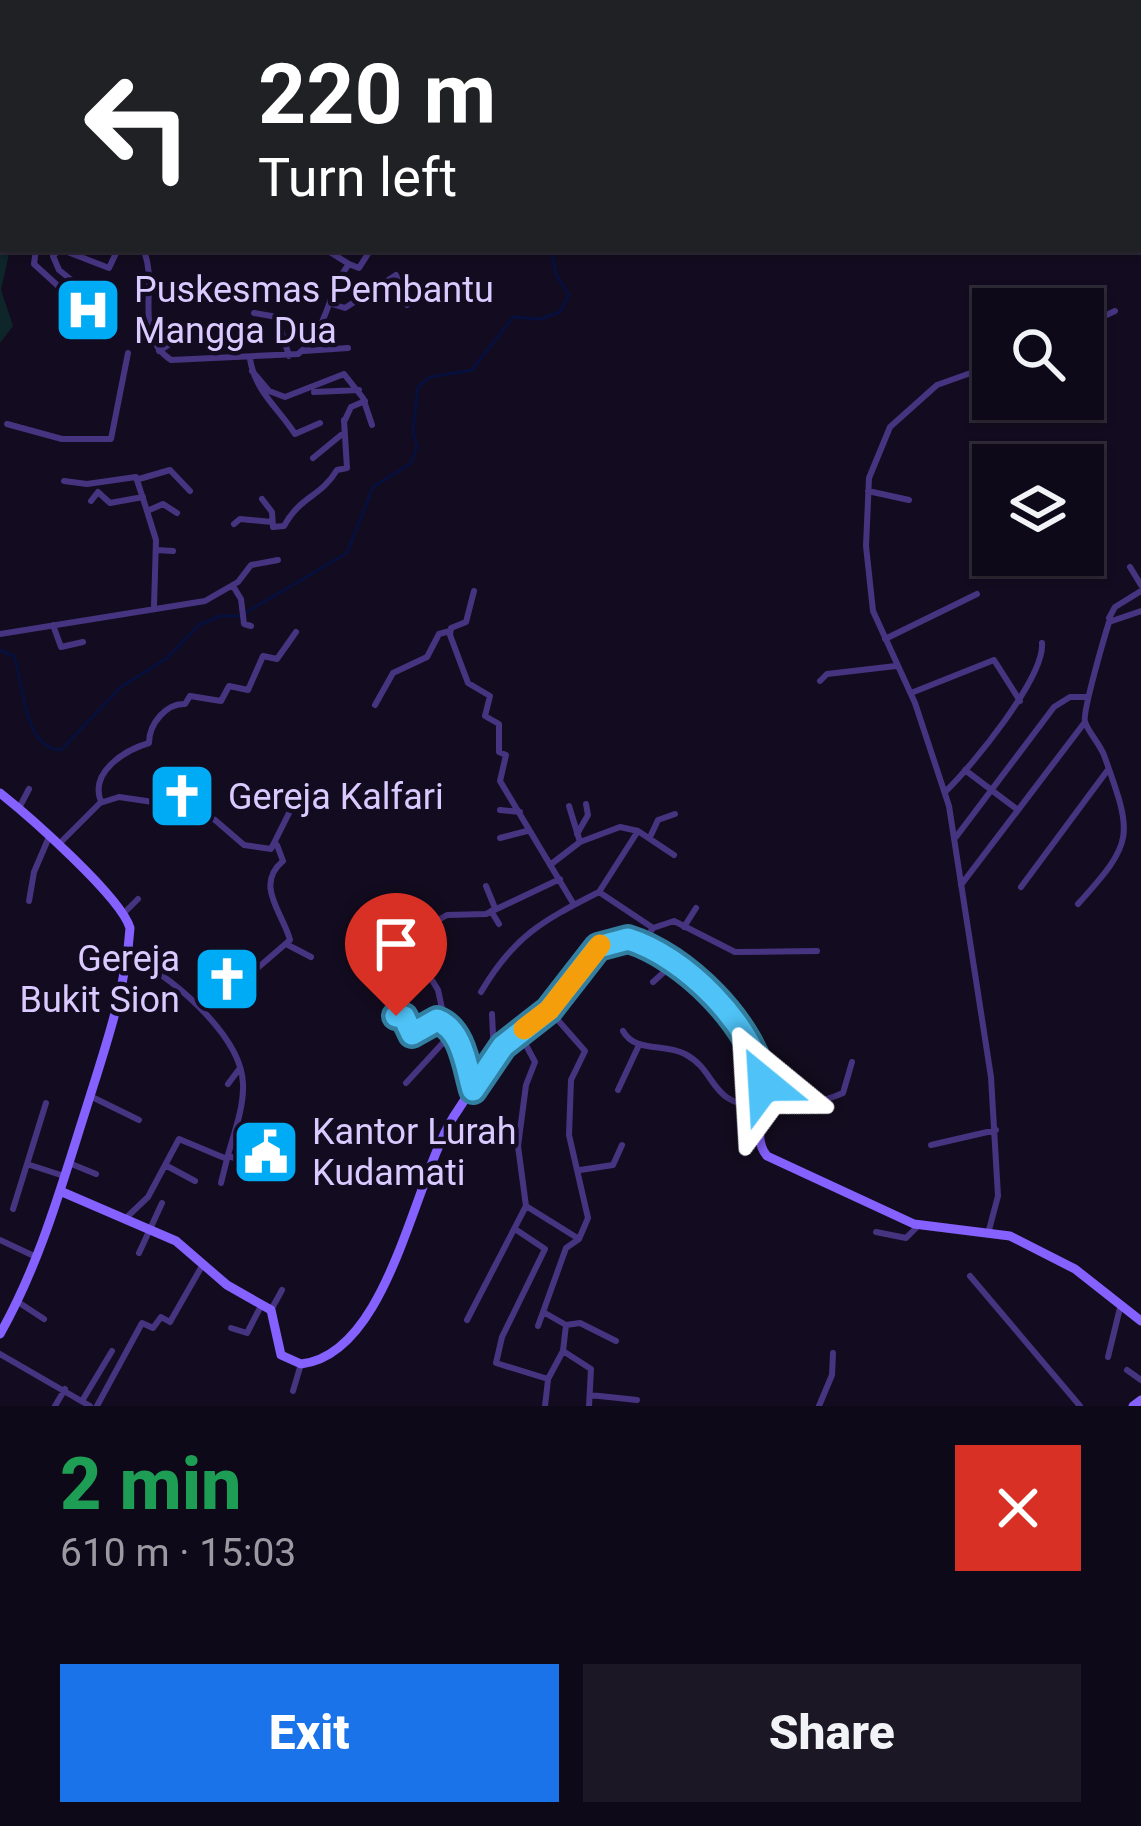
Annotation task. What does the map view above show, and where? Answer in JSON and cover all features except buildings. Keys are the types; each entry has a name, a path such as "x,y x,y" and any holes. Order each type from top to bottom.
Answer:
{"street":[{"path":"36,252 34,264 60,283 72,304 91,302 89,293 59,270 53,256 58,252"},
{"path":"74,252 109,268 117,252"},
{"path":"144,252 149,266 148,324 159,351 171,360 250,359 348,348"},
{"path":"330,252 359,268 369,252"},
{"path":"304,350 349,264"},
{"path":"332,304 345,308 396,275 407,305"},
{"path":"1104,316 1115,311"},
{"path":"254,313 278,317 289,356"},
{"path":"159,351 184,335"},
{"path":"7,424 62,439 111,439 128,353"},
{"path":"250,359 258,389 281,410 295,434 320,423"},
{"path":"252,371 275,395 359,390"},
{"path":"972,373 937,386 904,410 887,432 868,491 867,587 946,790 995,1130 998,1196 989,1230"},
{"path":"310,392 341,374 359,390 372,425"},
{"path":"313,458 338,443 351,407 365,401"},
{"path":"262,499 272,512 275,528 284,526 295,505 321,490 337,470 347,468 344,420"},
{"path":"64,481 139,479 170,470 190,490"},
{"path":"139,479 156,550 154,606"},
{"path":"868,491 909,500"},
{"path":"92,501 98,492 110,503 143,496"},
{"path":"147,511 163,504 177,513"},
{"path":"234,524 240,519 272,522"},
{"path":"156,550 173,550"},
{"path":"0,634 205,601 233,586 251,565 278,560"},
{"path":"961,886 1085,722 1114,607 1141,588 1130,567"},
{"path":"233,586 251,626"},
{"path":"375,705 392,673 428,657 439,634 466,622 466,607 475,591"},
{"path":"885,639 977,594"},
{"path":"1109,622 1141,610"},
{"path":"53,626 61,647 83,642"},
{"path":"450,631 468,683 490,696 484,714 499,724 499,752 506,754 500,780 573,904"},
{"path":"101,802 99,786 118,753 149,743 151,728 168,709 185,704 192,695 221,701 229,686 248,690 263,656 277,659 296,632"},
{"path":"946,790 1020,700 1042,658 1042,643"},
{"path":"910,693 994,660 1020,700"},
{"path":"820,681 827,674 896,666"},
{"path":"954,840 1054,707 1070,697 1088,697"},
{"path":"1078,904 1118,860 1125,843 1107,771 1085,722"},
{"path":"965,770 1018,810"},
{"path":"1021,887 1107,771"},
{"path":"19,808 28,789"},
{"path":"203,790 210,802 207,815"},
{"path":"0,793 56,838 124,913 130,928 127,954 69,1163 38,1258 0,1334"},
{"path":"29,901 34,872 56,838 101,802 119,796 175,804 207,815 244,845 277,845"},
{"path":"238,985 287,945 290,937 268,890 274,869 283,861 277,845 293,806 304,798"},
{"path":"550,865 578,838 588,815 586,804"},
{"path":"568,806 578,838"},
{"path":"500,810 520,812"},
{"path":"651,835 658,820 675,814"},
{"path":"578,838 620,827 651,835 674,855"},
{"path":"500,838 527,831"},
{"path":"481,992 516,940 598,892 638,831"},
{"path":"473,1090 445,1022 438,990 424,968 423,928 447,916 493,909 560,879"},
{"path":"486,886 500,924"},
{"path":"598,892 653,928"},
{"path":"124,913 138,899"},
{"path":"684,927 696,908"},
{"path":"642,944 653,928 668,921 735,952 817,951"},
{"path":"301,1364 337,1349 374,1307 432,1162 473,1090 493,1060 549,1010 602,944 620,938 676,962 714,996 763,1076 799,1102 843,1093 852,1062"},
{"path":"287,945 310,957"},
{"path":"127,954 173,980 240,1068 243,1094 221,1183"},
{"path":"653,982 676,962"},
{"path":"538,1326 566,1248 579,1239 588,1218 580,1170 568,1141 571,1084 585,1051 549,1010"},
{"path":"492,1014 493,1060"},
{"path":"396,1016 404,1017 412,1034 437,1020 445,1022"},
{"path":"623,1031 639,1045 685,1054 733,1103 763,1107"},
{"path":"467,1320 526,1205 518,1146 534,1058 519,1032"},
{"path":"406,1083 452,1033"},
{"path":"618,1090 639,1045"},
{"path":"533,1070 549,1064"},
{"path":"228,1084 240,1068"},
{"path":"763,1076 762,1153 920,1225 989,1230 1076,1269 1141,1321"},
{"path":"90,1096 139,1120"},
{"path":"14,1210 46,1102"},
{"path":"931,1145 995,1130"},
{"path":"127,1217 148,1197 179,1139 265,1167"},
{"path":"580,1170 613,1165 622,1145"},
{"path":"69,1163 96,1174"},
{"path":"27,1164 64,1176"},
{"path":"166,1165 195,1181"},
{"path":"60,1191 151,1228 266,1307 277,1351 301,1364"},
{"path":"139,1253 162,1203"},
{"path":"526,1205 579,1239"},
{"path":"876,1232 902,1238 920,1225"},
{"path":"514,1229 545,1249 495,1360 548,1379"},
{"path":"0,1240 38,1258"},
{"path":"70,1406 86,1402 142,1323 153,1328 161,1317 170,1322 202,1264"},
{"path":"970,1276 1080,1406"},
{"path":"231,1328 248,1333 283,1289"},
{"path":"18,1302 44,1319"},
{"path":"1108,1357 1120,1308"},
{"path":"545,1312 566,1325 580,1323 616,1341"},
{"path":"544,1406 548,1379 563,1351 566,1325"},
{"path":"563,1351 591,1369 589,1406"},
{"path":"86,1402 112,1352"},
{"path":"819,1406 832,1375 833,1353"},
{"path":"0,1354 86,1402"},
{"path":"293,1391 301,1364"},
{"path":"1126,1370 1141,1381"},
{"path":"55,1406 65,1389"},
{"path":"590,1395 637,1400"},
{"path":"1133,1406 1141,1400"}],"green space":[{"path":"0,252 9,252 1,290 13,326 0,343"}],"waterway":[{"path":"0,650 14,656 32,727 48,747 61,750 121,687 167,658 199,625 220,616 240,616 347,553 373,487 411,463 417,446 413,431 418,387 430,377 472,370 513,317 541,319 560,312 569,295 556,275 552,252"}],"slow traffic":[{"path":"524,1029 549,1010 600,945"}],"place":[{"name":"Puskesmas Pembantu Mangga Dua","path":"88,310"},
{"name":"Gereja Kalfari","path":"182,796"},
{"name":"Gereja Bukit Sion","path":"227,979"},
{"name":"Kantor Lurah Kudamati","path":"266,1152"}],"route":[{"path":"396,1016 404,1017 412,1034 437,1020 445,1022 460,1043 473,1090 503,1046 549,1010 598,947 620,938 636,940 685,967 714,996 754,1058 764,1084"}]}
